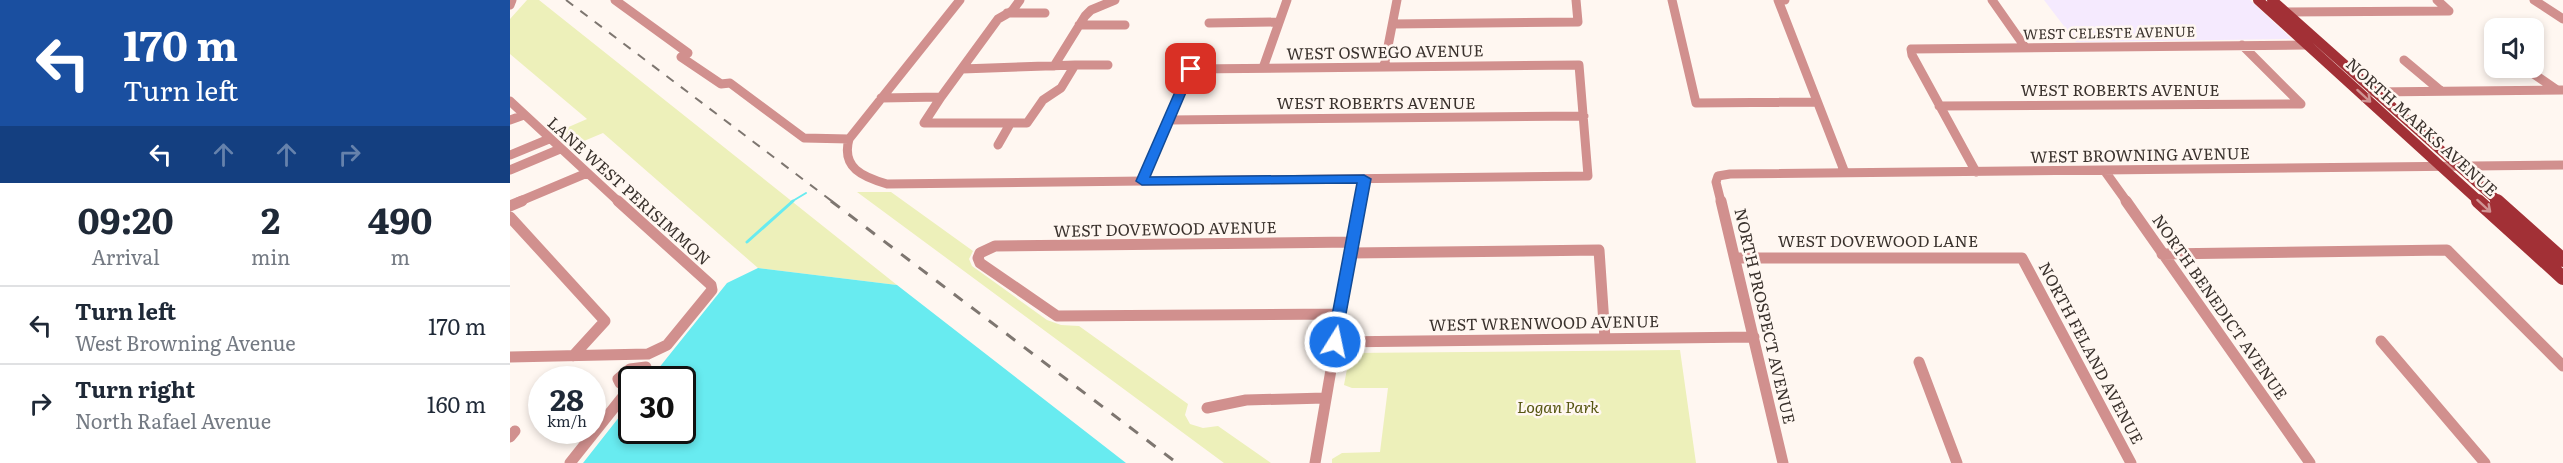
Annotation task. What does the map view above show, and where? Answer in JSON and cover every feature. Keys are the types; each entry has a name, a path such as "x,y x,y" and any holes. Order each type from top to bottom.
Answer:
{"main road":[{"name":"NORTH MARKS AVENUE","path":"2272,0 2562,258"},
{"name":"NORTH MARKS AVENUE","path":"2259,1 2563,278"},
{"path":"2259,1 2273,7 2282,15 2289,15"},
{"path":"2307,45 2320,50 2339,67 2351,72"}],"street":[{"path":"510,5 512,0"},
{"path":"615,0 688,53 681,57 721,84 730,83 804,138 849,139"},
{"path":"960,0 849,139 845,147 846,157 850,165 869,179 887,184 1588,176 1584,116"},
{"path":"1020,0 998,19 924,123 1027,123 1043,100 1061,88 1075,65"},
{"path":"1054,66 1091,10 1115,0"},
{"path":"1263,68 1287,0"},
{"path":"1384,67 1397,0"},
{"path":"1393,24 1578,22 1576,0"},
{"path":"1672,0 1696,103 1817,102"},
{"path":"1785,0 1778,0 1845,173"},
{"path":"1992,0 2025,47"},
{"path":"2289,15 2449,11 2437,0"},
{"path":"2534,0 2563,20"},
{"path":"1007,13 1045,13"},
{"path":"1209,23 1279,22"},
{"path":"1079,25 1125,25"},
{"name":"WEST ROBERTS AVENUE","path":"1939,105 2301,104 2242,45"},
{"name":"WEST CELESTE AVENUE","path":"1939,105 1911,49 2307,45"},
{"path":"2404,60 2441,91"},
{"path":"962,69 1108,65"},
{"name":"WEST OSWEGO AVENUE","path":"1169,120 1191,69 1263,68 1579,65 1584,116"},
{"path":"2541,78 2560,90"},
{"path":"2373,92 2560,90"},
{"path":"881,98 941,97"},
{"name":"LANE WEST PERISIMMON","path":"510,101 711,285 712,290 708,297 667,345 648,354"},
{"path":"1939,105 1976,172"},
{"path":"510,120 524,115"},
{"name":"WEST ROBERTS AVENUE","path":"1169,120 1584,116"},
{"path":"1142,181 1169,120"},
{"path":"998,145 1010,124"},
{"path":"510,155 549,139"},
{"path":"510,170 560,149"},
{"name":"WEST BROWNING AVENUE","path":"1718,176 2563,165"},
{"name":"NORTH BENEDICT AVENUE","path":"2104,170 2310,463"},
{"path":"510,206 587,173"},
{"name":"NORTH PROSPECT AVENUE","path":"1718,176 1716,182 1783,463"},
{"path":"1315,463 1364,179"},
{"path":"510,217 605,321 573,356"},
{"name":"WEST DOVEWOOD AVENUE","path":"1340,314 1057,316 980,263 978,258 980,253 995,246 1351,248"},
{"path":"1351,248 1599,250 1605,339"},
{"path":"2162,254 2447,250 2562,365"},
{"name":"WEST DOVEWOOD LANE","path":"1735,258 2022,258"},
{"name":"NORTH FELAND AVENUE","path":"2022,258 2131,463"},
{"name":"WEST WRENWOOD AVENUE","path":"1335,342 1754,337"},
{"path":"2381,341 2485,463"},
{"path":"510,357 648,354 646,366"},
{"path":"629,356 629,366"},
{"path":"1919,362 1957,463"},
{"path":"570,463 618,394"},
{"path":"1207,408 1246,400 1325,399"}],"shaded area":[{"path":"2044,0 2250,0 2292,39 2076,42"}],"green space":[{"path":"527,0 539,0 897,285 758,268 603,133 572,146 557,132 587,119 510,54 510,19"},
{"path":"857,192 891,192 973,251 969,259 972,266 1047,320 1061,325 1079,326 1188,404 1185,415 1190,424 1203,428 1218,426 1271,463 1224,463"},
{"name":"Logan Park","path":"1680,350 1696,463 1332,463 1332,459 1342,453 1380,452 1388,388 1352,388 1344,385 1350,353"}],"water":[{"path":"758,268 897,285 1126,463 583,463 598,444 606,444 606,434 618,419 618,444 696,444 696,366 660,366 727,283"}],"waterway":[{"path":"791,202 806,193"},
{"path":"747,242 793,201"}],"railway":[{"path":"566,0 833,202"},
{"path":"831,201 1177,463"}],"route":[{"path":"1191,69 1142,181 1364,179 1335,342"}]}
